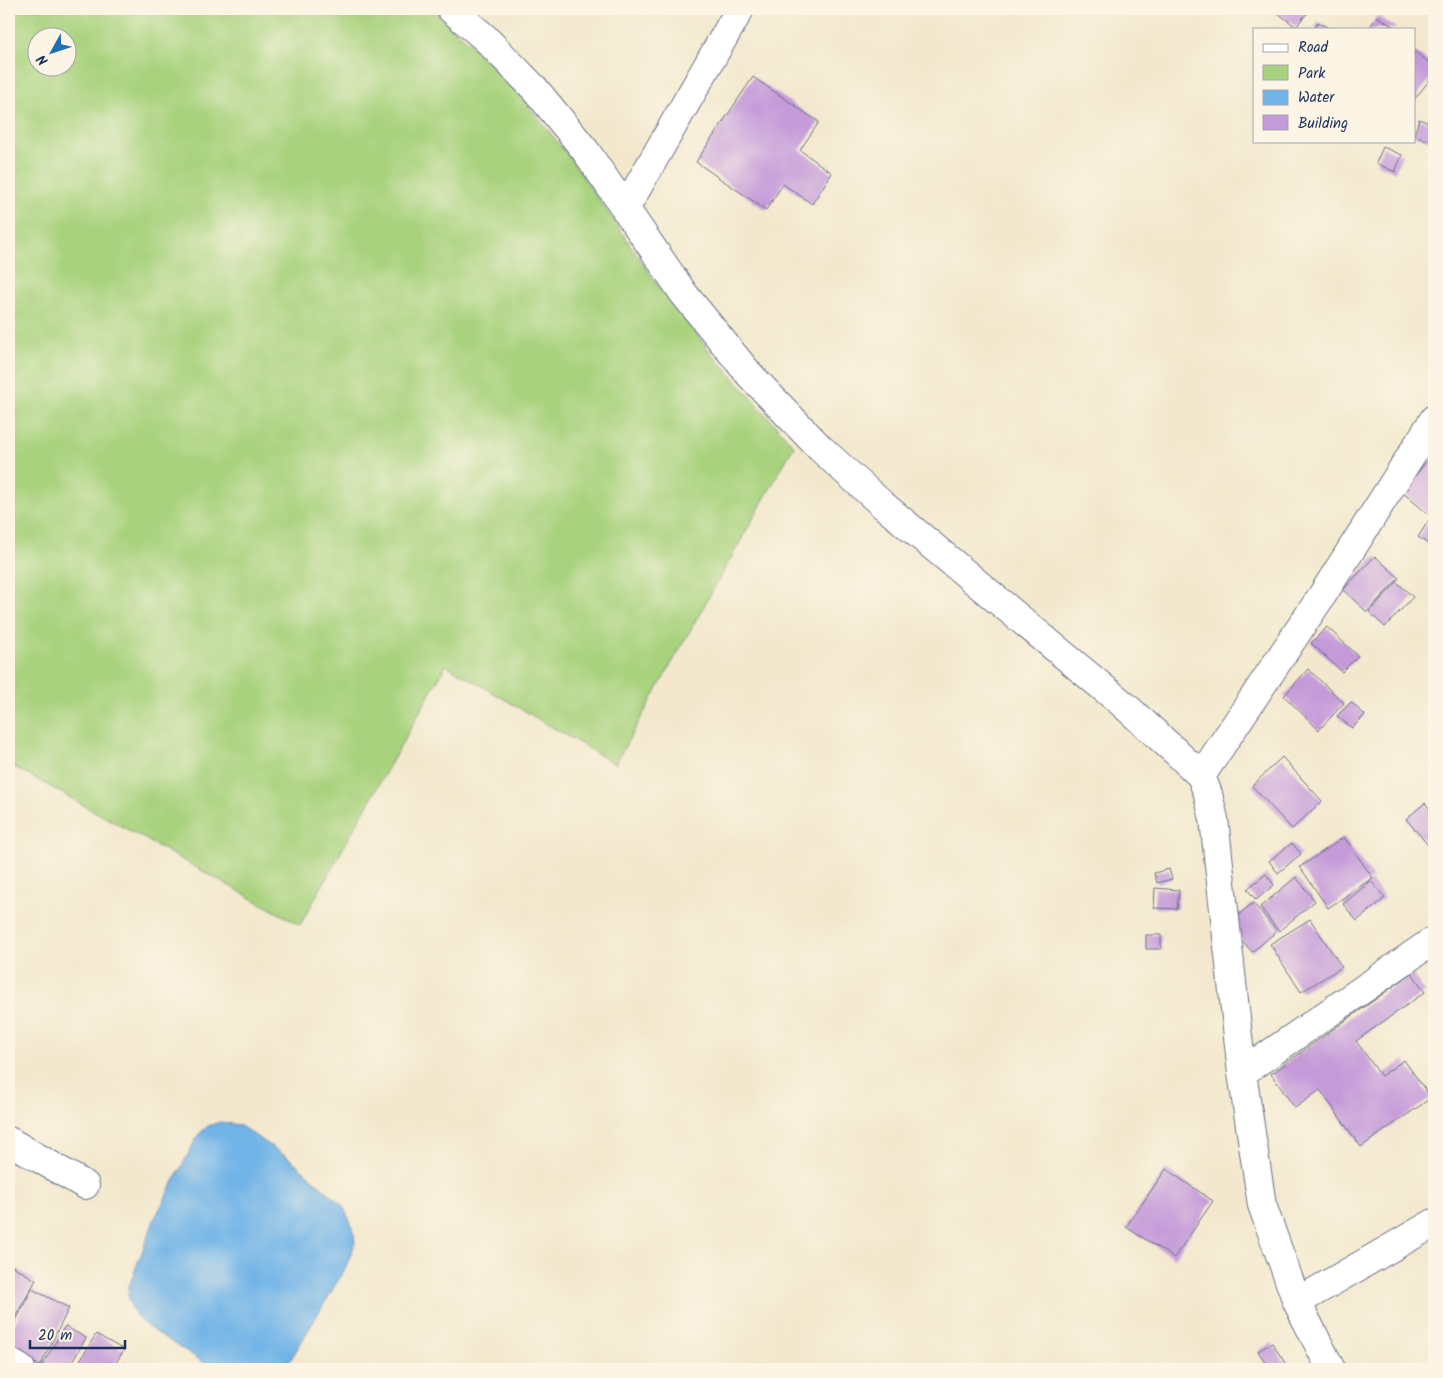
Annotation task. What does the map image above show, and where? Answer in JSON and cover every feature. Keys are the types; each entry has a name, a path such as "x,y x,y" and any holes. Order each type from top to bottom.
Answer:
{"street":[{"path":"451,9 485,38 535,89 585,150 684,294 743,367 820,448 883,505 1124,705 1201,776 1214,819 1242,1073 1262,1205 1298,1302 1331,1369"},
{"path":"625,209 740,9"},
{"path":"1201,776 1323,594 1434,420"},
{"path":"1242,1073 1434,940"},
{"path":"9,1141 85,1185"},
{"path":"1298,1302 1434,1223"},
{"path":"9,1362 21,1369"}],"green space":[{"path":"9,9 431,9 500,70 571,159 660,288 712,354 794,446 615,764 446,665 300,925 9,764"}],"water":[{"path":"220,1122 239,1125 293,1161 343,1206 353,1228 355,1243 345,1269 285,1369 214,1369 148,1327 137,1317 128,1296 129,1286 155,1218 198,1135 208,1126"}],"building":[{"path":"1281,9 1310,9 1296,27 1278,13"},
{"path":"1377,16 1395,28 1370,28"},
{"path":"1318,22 1328,28 1315,28"},
{"path":"1416,52 1434,66 1434,74 1416,97"},
{"path":"753,77 819,122 800,150 832,173 812,204 783,184 766,210 696,162"},
{"path":"1419,119 1434,125 1429,141 1416,136"},
{"path":"1383,147 1402,155 1395,172 1376,163"},
{"path":"1428,460 1434,465 1434,519 1402,492"},
{"path":"1429,520 1434,524 1434,548 1418,537"},
{"path":"1375,556 1399,578 1367,612 1343,590"},
{"path":"1397,582 1413,597 1385,627 1369,612"},
{"path":"1327,627 1358,656 1342,672 1311,643"},
{"path":"1308,669 1344,703 1319,730 1284,696"},
{"path":"1351,702 1365,715 1352,728 1337,716"},
{"path":"1282,757 1322,801 1292,829 1252,786"},
{"path":"1425,803 1434,814 1434,840 1428,845 1406,819"},
{"path":"1344,837 1373,878 1328,908 1300,867"},
{"path":"1292,843 1301,854 1278,873 1269,861"},
{"path":"1169,869 1172,879 1157,883 1154,873"},
{"path":"1266,874 1274,885 1256,900 1247,889"},
{"path":"1296,877 1315,901 1279,931 1260,907"},
{"path":"1371,881 1385,898 1357,921 1343,904"},
{"path":"1155,888 1179,890 1177,909 1154,908"},
{"path":"1253,903 1277,931 1252,952 1228,923"},
{"path":"1310,919 1342,967 1301,992 1270,944"},
{"path":"1146,935 1161,935 1161,949 1146,949"},
{"path":"1412,973 1425,992 1356,1041 1381,1076 1404,1060 1431,1098 1361,1147 1320,1090 1295,1108 1271,1074"},
{"path":"1166,1169 1213,1201 1174,1258 1126,1227"},
{"path":"9,1264 36,1280 9,1328"},
{"path":"32,1289 69,1308 40,1366 9,1349 9,1334"},
{"path":"65,1326 86,1338 68,1369 40,1369"},
{"path":"96,1334 124,1350 112,1369 75,1369"},
{"path":"1272,1343 1289,1369 1269,1369 1258,1351"},
{"path":"123,1362 133,1369 118,1369"}]}
